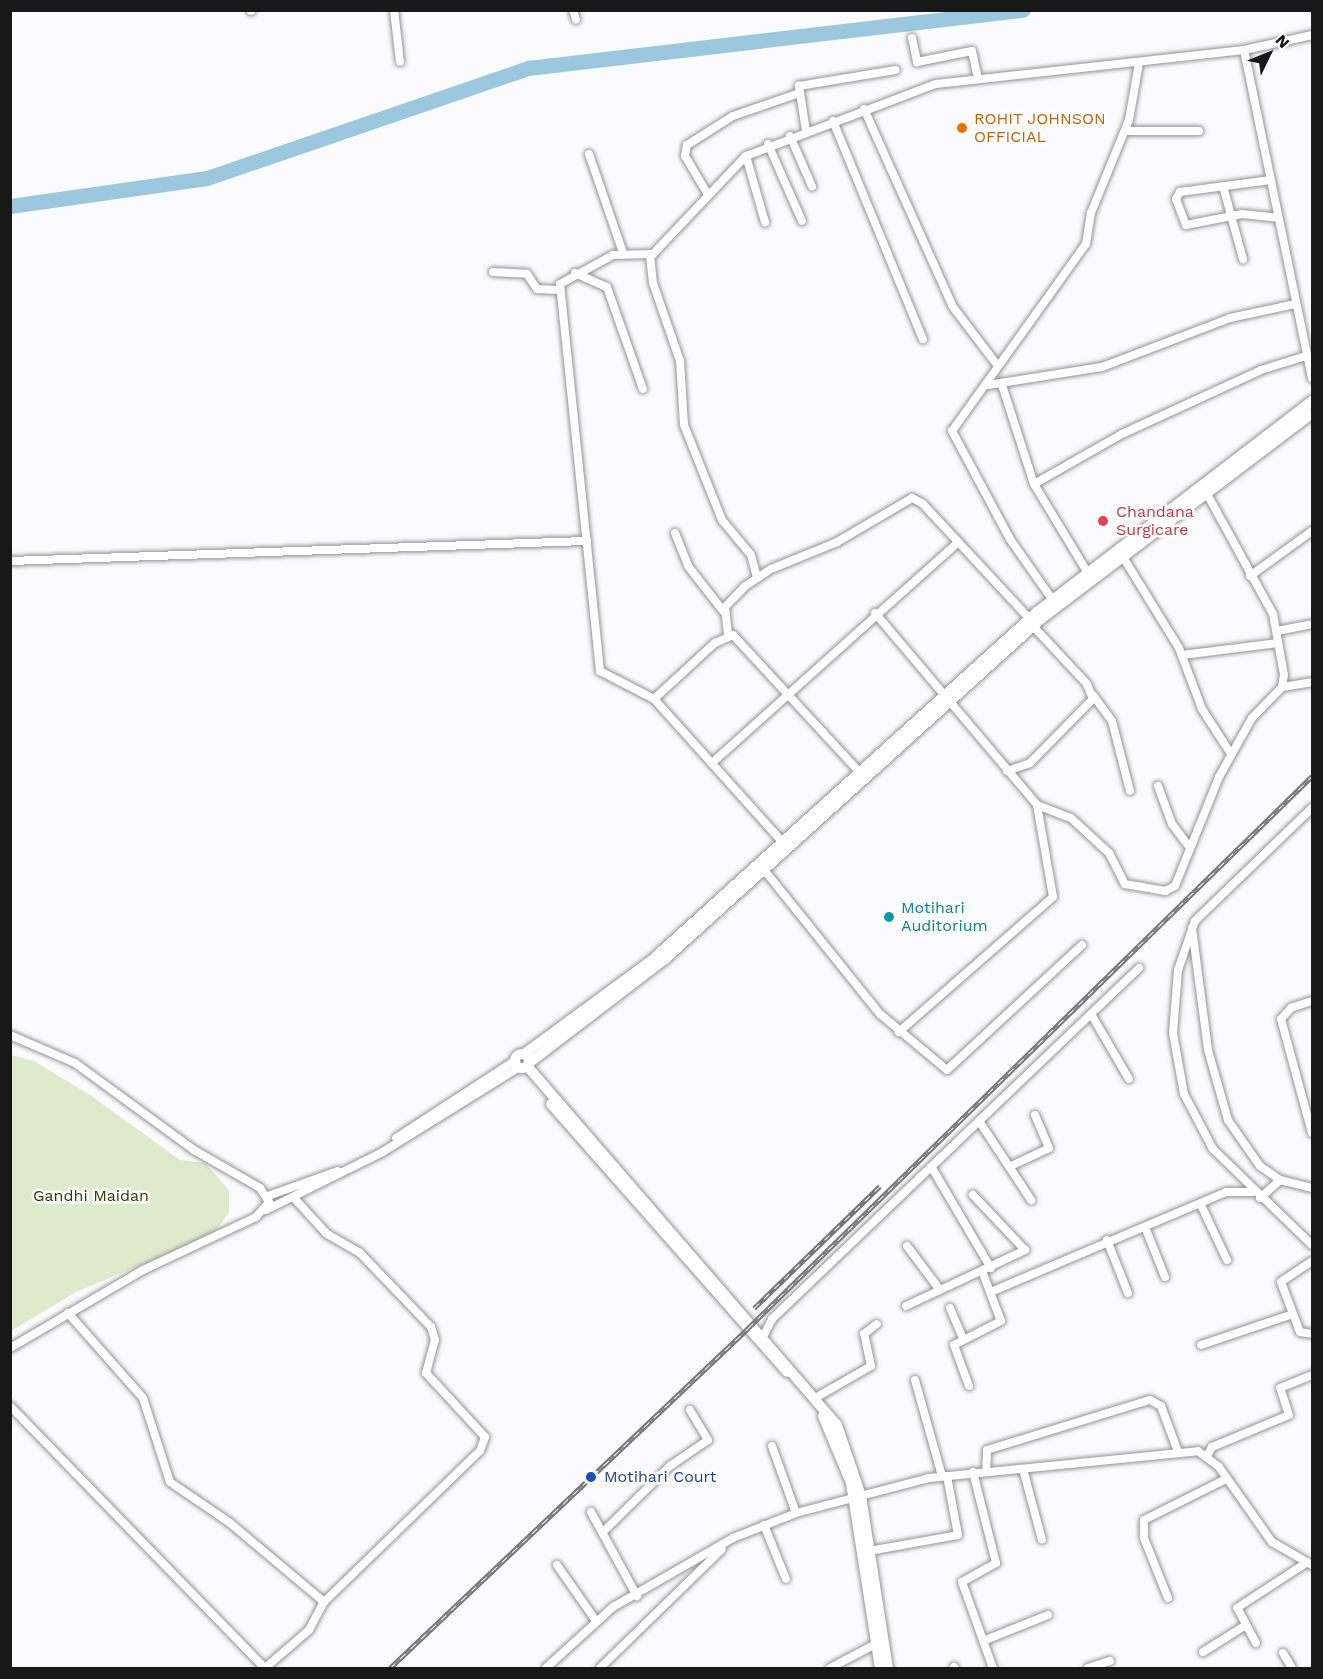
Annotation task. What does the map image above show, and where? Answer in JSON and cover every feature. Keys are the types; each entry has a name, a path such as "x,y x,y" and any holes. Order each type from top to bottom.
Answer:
{"main road":[{"path":"522,1063 652,960 785,846 1031,622 1052,599 1312,401"},
{"path":"1031,622 1123,557 1312,415"},
{"path":"522,1063 640,981 765,871 785,846"},
{"path":"522,1063 764,1335 817,1397 843,1436 868,1551 888,1668"},
{"path":"522,1063 811,1399 836,1435 857,1496 880,1668"}],"street":[{"path":"394,10 400,62"},
{"path":"573,10 576,20"},
{"path":"758,577 751,555 722,519 684,425 680,361 653,283 650,255 708,193 746,156 768,144 864,109 977,75 1139,63 1244,50 1312,35"},
{"path":"912,38 917,62 972,51 977,75"},
{"path":"1244,50 1312,378"},
{"path":"1052,599 1010,539 972,461 952,435 988,385 998,366 1086,244 1091,213 1125,131 1139,63"},
{"path":"708,193 685,156 687,145 733,116 797,94 802,86 896,70"},
{"path":"797,94 806,130"},
{"path":"864,109 953,308 998,366"},
{"path":"833,121 922,339"},
{"path":"1125,131 1199,131"},
{"path":"790,136 812,186"},
{"path":"768,144 802,221"},
{"path":"589,154 623,253"},
{"path":"746,156 765,222"},
{"path":"1271,180 1178,193 1180,221 1190,225 1230,215 1278,218"},
{"path":"1223,186 1243,259"},
{"path":"493,272 527,274 539,290 557,290 575,273 623,253 650,255"},
{"path":"575,273 607,287 643,389"},
{"path":"557,290 600,671 654,699 785,846"},
{"path":"988,385 1002,385 1102,367 1230,318 1295,304"},
{"path":"1034,484 1122,434 1261,370 1306,356"},
{"path":"1002,385 1034,484 1088,573"},
{"path":"1207,494 1234,538 1277,631 1282,687"},
{"path":"724,612 758,577 837,542 912,498 958,542 1031,622 1093,695 1112,721 1130,791"},
{"path":"1250,576 1312,531"},
{"path":"675,533 688,566 724,612 728,635"},
{"path":"10,561 587,542"},
{"path":"712,763 875,613 958,542"},
{"path":"1123,557 1182,655 1202,709 1231,754"},
{"path":"875,613 1037,805 1071,818 1109,853 1125,884 1171,890 1188,846 1231,754 1252,718 1282,687 1312,682"},
{"path":"1277,631 1312,624"},
{"path":"654,699 728,635"},
{"path":"728,635 738,638 862,774"},
{"path":"1182,655 1278,643"},
{"path":"1007,771 1041,753 1087,708 1093,695"},
{"path":"1158,786 1172,824 1188,846"},
{"path":"899,1032 1052,902 1037,805"},
{"path":"1312,808 1191,928 1173,1005 1180,1081 1213,1149 1253,1192 1312,1245"},
{"path":"765,871 859,992 899,1032 949,1069 1082,945"},
{"path":"1191,928 1220,1100 1252,1157 1280,1180 1312,1188"},
{"path":"764,1335 772,1319 1139,968"},
{"path":"1312,1001 1291,1008 1281,1019 1312,1133"},
{"path":"1091,1014 1129,1079"},
{"path":"10,1035 75,1063 268,1196"},
{"path":"268,1196 315,1183 522,1063"},
{"path":"10,1348 68,1313 392,1147 522,1063"},
{"path":"1011,1166 1049,1148 1035,1115"},
{"path":"979,1121 1011,1166 1031,1200"},
{"path":"932,1168 987,1270 1000,1323 963,1339 954,1348 969,1386"},
{"path":"1260,1198 1280,1180"},
{"path":"993,1291 1107,1240 1201,1205 1226,1192 1253,1192"},
{"path":"906,1306 987,1270 1026,1247 973,1195"},
{"path":"266,1210 268,1196"},
{"path":"10,1406 265,1668 309,1630 324,1602 480,1451 484,1437 426,1374 435,1340 431,1327 360,1253 326,1233 294,1198"},
{"path":"1201,1205 1227,1260"},
{"path":"1145,1227 1166,1276"},
{"path":"1107,1240 1128,1293"},
{"path":"907,1246 940,1290"},
{"path":"1312,1261 1281,1282 1301,1334 1312,1334"},
{"path":"950,1308 963,1339"},
{"path":"68,1313 143,1398 170,1482 238,1530 324,1602"},
{"path":"1201,1345 1293,1314"},
{"path":"817,1397 871,1366 864,1334 877,1324"},
{"path":"1207,1456 1212,1447 1289,1415 1280,1388 1312,1375"},
{"path":"868,1551 957,1536 945,1476 915,1380"},
{"path":"986,1472 987,1450 1150,1400 1161,1406 1177,1449"},
{"path":"603,1532 670,1466 708,1440 690,1410"},
{"path":"772,1446 795,1513"},
{"path":"546,1668 596,1621 733,1538 795,1513 945,1476 1023,1469 1177,1449 1207,1456 1272,1542 1309,1564 1238,1606 1256,1643"},
{"path":"1023,1469 1042,1540"},
{"path":"973,1472 996,1563 962,1582 993,1668"},
{"path":"1168,1598 1144,1538 1144,1520 1226,1479"},
{"path":"591,1512 637,1596"},
{"path":"764,1525 786,1579"},
{"path":"600,1668 733,1538"},
{"path":"557,1566 596,1621"},
{"path":"983,1641 1048,1615"},
{"path":"1203,1652 1246,1625"},
{"path":"830,1668 876,1644"},
{"path":"1283,1653 1292,1668"},
{"path":"1088,1668 1110,1661"}],"green space":[{"name":"Gandhi Maidan","path":"11,1055 34,1061 90,1095 180,1160 205,1163 229,1190 229,1213 213,1234 76,1292 11,1331"}],"waterway":[{"path":"10,206 207,178 528,68 1023,10"}],"railway":[{"path":"390,1668 748,1328 1312,776"},
{"path":"754,1308 880,1186"}],"place":[{"name":"ROHIT JOHNSON OFFICIAL","path":"962,128"},
{"name":"Chandana Surgicare","path":"1103,521"},
{"name":"Motihari Auditorium","path":"889,917"},
{"name":"Motihari Court","path":"591,1477"}]}
